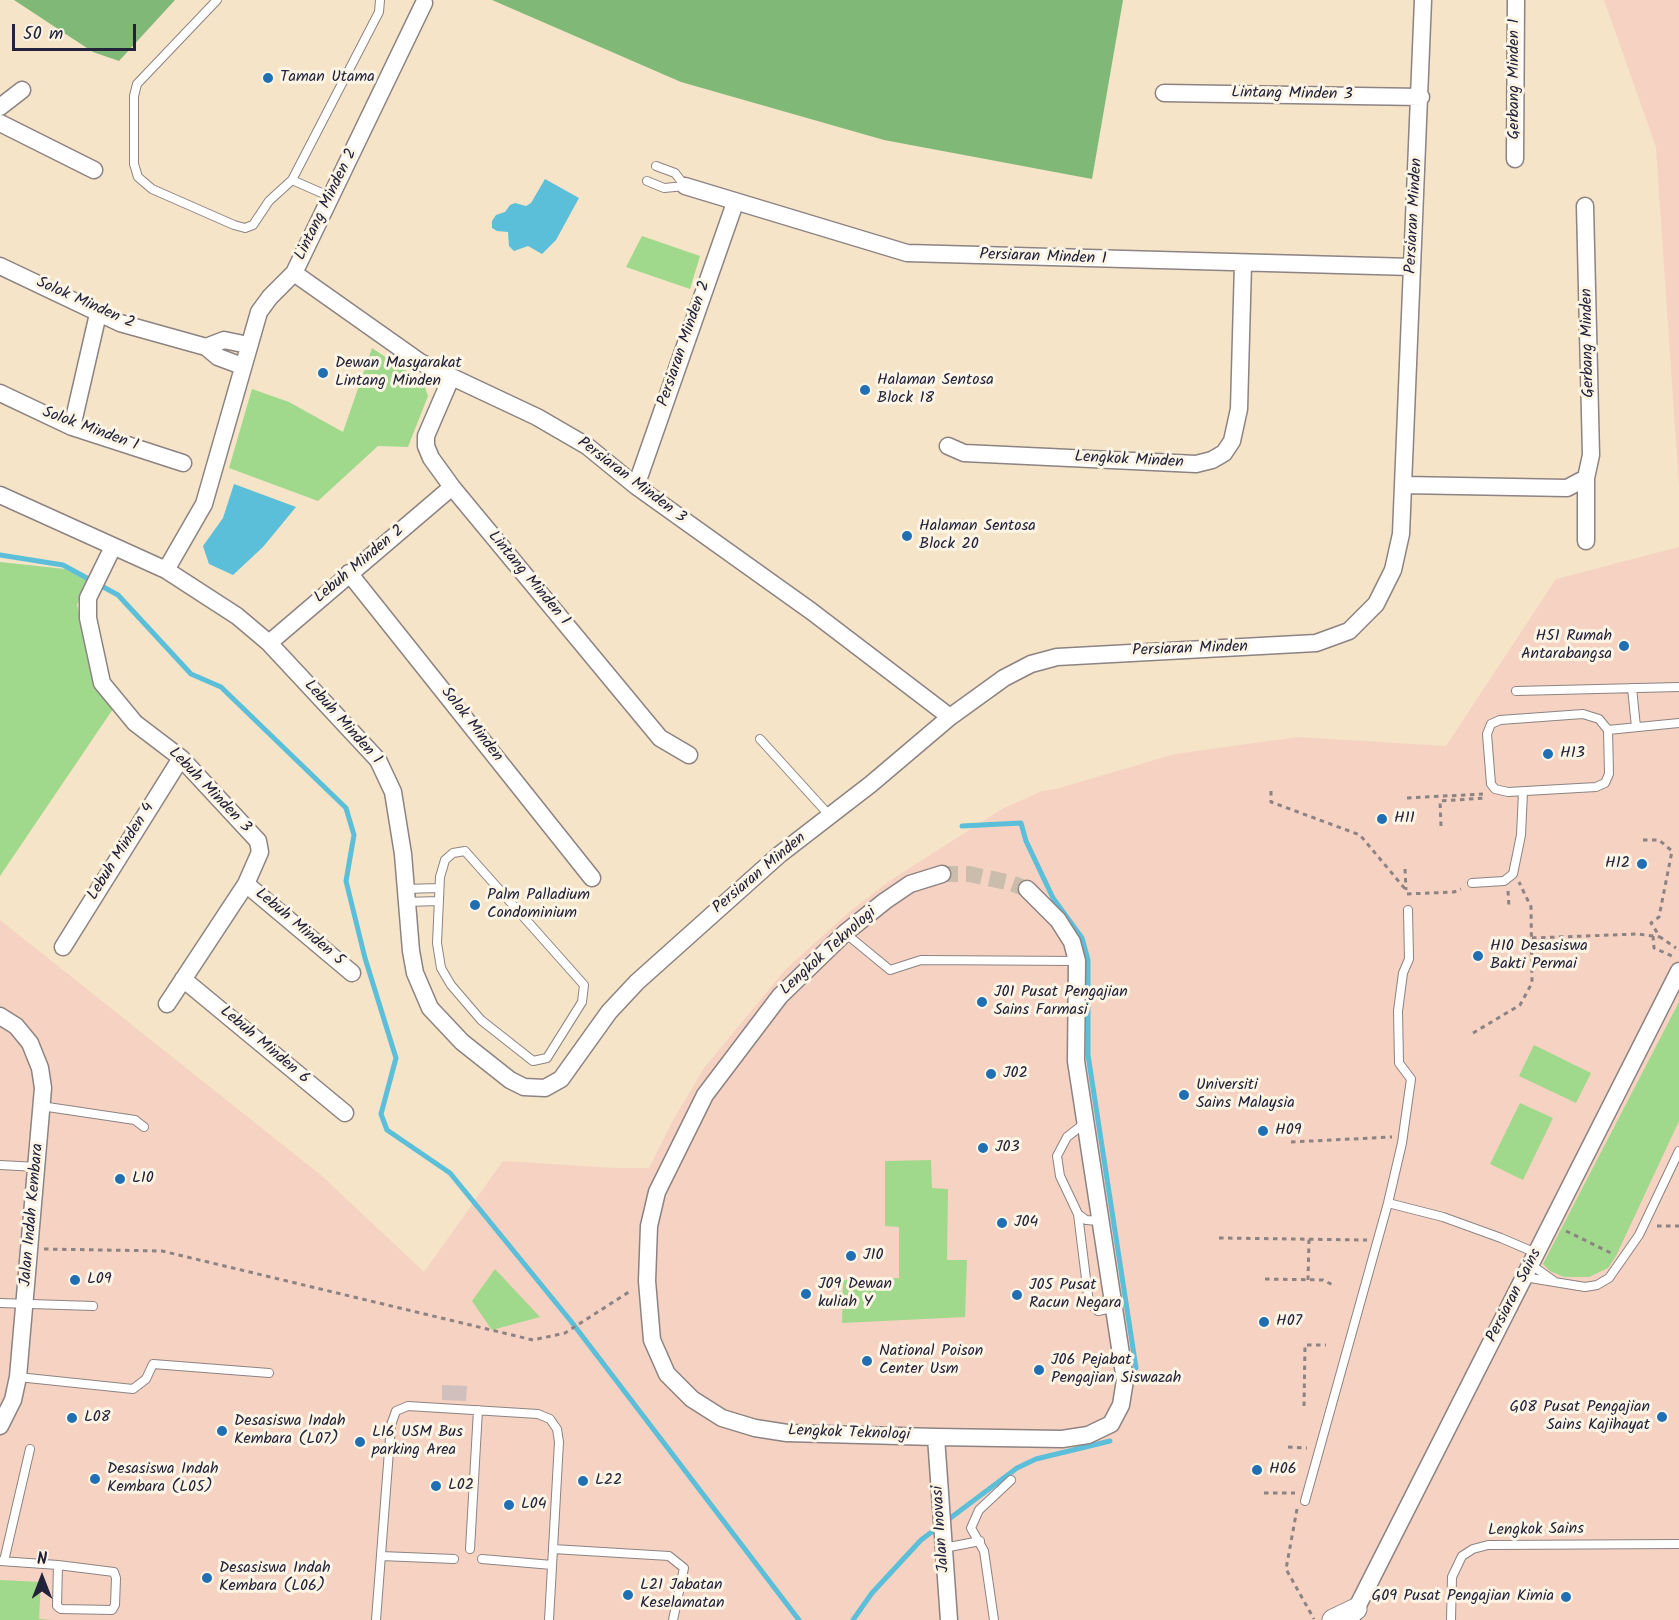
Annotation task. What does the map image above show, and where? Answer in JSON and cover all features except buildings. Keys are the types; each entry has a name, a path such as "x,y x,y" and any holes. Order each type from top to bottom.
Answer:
{"street":[{"name":"Persiaran Minden","path":"545,1088 561,1079 609,1012 637,982 779,855 950,717 1004,678 1031,664 1057,657 1290,646 1334,638 1349,631 1364,618 1385,590 1399,554 1404,485 1423,0"},
{"name":"Gerbang Minden 1","path":"1515,159 1516,0"},
{"name":"Lintang Minden 2","path":"166,570 204,504 259,312 270,297 294,273 424,3"},
{"path":"0,107 22,90"},
{"name":"Lintang Minden 3","path":"1164,93 1420,97"},
{"path":"0,123 94,170"},
{"name":"Persiaran Minden 1","path":"684,186 907,253 1412,267"},
{"name":"Persiaran Minden 2","path":"636,486 735,203"},
{"name":"Gerbang Minden","path":"1585,206 1591,455 1586,478 1586,541"},
{"name":"Lengkok Minden","path":"948,446 964,453 1196,464 1212,460 1224,453 1232,441 1239,409 1243,264"},
{"name":"Solok Minden 2","path":"0,266 98,314 120,323 206,347 218,357 242,366"},
{"name":"Persiaran Minden 3","path":"294,273 420,362 553,425 587,446 636,486 811,611 950,717"},
{"path":"72,427 98,314"},
{"name":"Solok Minden 2","path":"206,347 224,340 248,345"},
{"name":"Lintang Minden 1","path":"451,378 426,436 426,446 452,487 660,738 690,755"},
{"name":"Solok Minden 1","path":"0,393 72,427 183,463"},
{"path":"1404,485 1567,488 1586,478"},
{"name":"Lebuh Minden 2","path":"269,643 452,487"},
{"name":"Lebuh Minden 1","path":"0,495 110,554 166,570 237,616 269,643 385,770 396,807 415,973 430,1008 462,1042 510,1080 524,1088 545,1088"},
{"name":"Lebuh Minden 3","path":"110,554 88,598 88,618 102,683 135,723 181,758 258,841 260,852 246,884 167,1004"},
{"name":"Solok Minden","path":"349,573 592,878"},
{"name":"Lebuh Minden 4","path":"63,947 181,758"},
{"name":"Lengkok Teknologi","path":"942,874 910,884 845,933 780,996 705,1095 657,1192 649,1226 647,1281 652,1340 666,1374 692,1399 722,1418 755,1428 788,1433 1062,1439 1088,1435 1111,1424 1121,1405 1125,1380 1099,1221 1076,1053 1077,961 1072,942 1058,920 1027,889"},
{"name":"Lebuh Minden 5","path":"246,884 352,973"},
{"name":"Persiaran Sains","path":"1353,1615 1551,1224 1675,964"},
{"name":"Lebuh Minden 6","path":"183,979 345,1113"},
{"name":"Jalan Indah Kembara","path":"0,1016 16,1026 30,1043 40,1068 43,1088 31,1248 18,1377 13,1400 0,1426"},
{"name":"Jalan Inovasi","path":"936,1437 949,1620"},
{"path":"1333,1620 1353,1615"}],"lane":[{"path":"217,0 137,84 134,96 133,148 138,177 152,189 245,228 253,225 269,201 292,180 380,12 380,0"},
{"path":"647,181 664,188 684,186 675,173 656,166"},
{"path":"292,180 331,197"},
{"path":"1516,691 1679,687"},
{"path":"1632,688 1636,727"},
{"path":"1583,714 1599,719 1608,730 1609,774 1605,783 1596,787 1523,792 1498,790 1488,778 1487,734 1491,724 1495,721 1583,714"},
{"path":"1608,730 1679,723"},
{"path":"760,739 830,816"},
{"path":"1472,883 1504,881 1513,874 1521,835 1523,792"},
{"path":"465,851 584,985 582,1002 547,1058 533,1061 520,1052 481,1020 451,985 441,968 438,951 438,888 444,860 453,853 465,851"},
{"path":"406,896 438,888"},
{"path":"406,896 438,901"},
{"path":"1305,1502 1388,1203 1402,1137 1411,1079 1399,1063 1398,1011 1403,973 1409,959 1408,910"},
{"path":"845,933 890,970 921,960 1077,961"},
{"path":"41,1106 135,1120 144,1127"},
{"path":"1085,1122 1066,1137 1057,1156 1060,1176 1078,1215 1089,1303 1098,1311 1113,1308"},
{"path":"1388,1203 1443,1217 1501,1238 1530,1265 1557,1283 1585,1287 1597,1285 1608,1278 1639,1235 1679,1151"},
{"path":"0,1165 37,1167"},
{"path":"1078,1215 1086,1220 1099,1221"},
{"path":"1530,1265 1557,1283"},
{"path":"0,1303 26,1302 93,1306"},
{"path":"18,1377 133,1389 146,1379 153,1364 269,1373"},
{"path":"376,1620 391,1425 396,1411 408,1406 537,1414 550,1419 557,1429 559,1442 549,1620"},
{"path":"470,1550 478,1410"},
{"path":"30,1449 2,1561 57,1565 114,1572 116,1578 115,1605 112,1610 61,1609 57,1606 57,1565"},
{"path":"994,1620 984,1551 971,1528 974,1518 1011,1480"},
{"path":"944,1542 980,1542"},
{"name":"Lengkok Sains","path":"1451,1620 1452,1577 1462,1556 1473,1549 1488,1545 1679,1544"},
{"path":"553,1549 669,1556 684,1568 673,1620"},
{"path":"381,1556 454,1559"},
{"path":"482,1559 552,1565"}],"path":[{"path":"1407,798 1483,794 1498,790"},
{"path":"1441,826 1440,801 1488,798 1498,790"},
{"path":"1271,791 1271,802 1360,835 1407,892"},
{"path":"1643,840 1659,840 1672,851 1659,917 1651,922 1660,937 1676,948"},
{"path":"1405,869 1408,910"},
{"path":"1407,892 1454,892 1472,883"},
{"path":"1508,890 1509,907"},
{"path":"1473,1033 1520,1005 1532,983 1531,907 1526,893"},
{"path":"1653,936 1654,948 1675,964"},
{"path":"1532,938 1660,937"},
{"path":"1291,1142 1402,1137"},
{"path":"1551,1224 1611,1253"},
{"path":"1669,1226 1679,1226"},
{"path":"1219,1238 1378,1240"},
{"path":"1308,1280 1309,1239"},
{"path":"31,1248 162,1251 533,1340 565,1333 588,1316 647,1281"},
{"path":"1265,1279 1323,1280 1333,1286"},
{"path":"1304,1406 1305,1345 1326,1345"},
{"path":"1288,1447 1304,1448"},
{"path":"1264,1493 1287,1493"},
{"path":"1305,1502 1296,1510 1286,1569 1314,1620"}],"shaded area":[{"path":"1604,0 1679,0 1679,488 1656,147"},
{"name":"Universiti Sains Malaysia","path":"1679,547 1679,1620 0,1620 0,920 322,1176 424,1272 503,1161 649,1168 672,1122 704,1068 786,969 848,913 888,882 1002,809 1042,791 1056,789 1175,754 1298,737 1446,746 1556,579"},
{"path":"442,1385 467,1386 466,1401 442,1400"}],"green space":[{"path":"14,0 175,0 119,61 93,52"},
{"path":"492,0 1123,0 1092,179 884,140 681,82"},
{"path":"642,236 700,256 690,289 626,267"},
{"path":"372,348 423,382 428,396 408,447 378,446 318,501 229,468 252,389 289,402 343,432"},
{"path":"0,562 65,569 87,580 77,605 98,686 113,709 0,876"},
{"path":"1679,1002 1679,1121 1616,1256 1608,1268 1589,1277 1564,1277 1550,1271 1543,1264"},
{"path":"1534,1045 1591,1073 1576,1103 1519,1076"},
{"path":"1520,1103 1553,1118 1523,1180 1490,1164"},
{"path":"931,1160 932,1188 948,1189 947,1260 967,1260 965,1317 842,1323 843,1280 899,1278 899,1227 885,1226 885,1161"},
{"path":"495,1269 540,1317 492,1330 472,1301"},
{"path":"0,1580 41,1582 39,1619 52,1620 0,1620"}],"water":[{"path":"545,179 579,198 556,240 542,254 528,246 514,251 509,246 508,232 492,228 492,221 496,215 505,212 510,205 515,203 526,206 531,203"},
{"path":"234,484 296,507 263,547 233,575 209,564 203,546 223,518"}],"waterway":[{"path":"0,555 63,565 118,595 191,674 221,687 346,808 354,835 346,881 365,958 396,1058 381,1114 387,1130 450,1173 570,1320 799,1620"},
{"path":"962,826 1021,823 1026,841 1053,898 1082,938 1088,960 1088,1055 1136,1368"},
{"path":"853,1620 872,1593 921,1540 1017,1468 1036,1459 1110,1441"}],"tunnel":[{"path":"942,874 969,874 1011,883 1027,889"}],"place":[{"name":"Taman Utama","path":"268,78"},
{"name":"Dewan Masyarakat Lintang Minden","path":"323,373"},
{"name":"Halaman Sentosa Block 18","path":"865,390"},
{"name":"Halaman Sentosa Block 20","path":"907,536"},
{"name":"H51 Rumah Antarabangsa","path":"1624,646"},
{"name":"H13","path":"1548,754"},
{"name":"H11","path":"1382,819"},
{"name":"H12","path":"1642,864"},
{"name":"Palm Palladium Condominium","path":"475,905"},
{"name":"H10 Desasiswa Bakti Permai","path":"1478,956"},
{"name":"J01 Pusat Pengajian Sains Farmasi","path":"982,1002"},
{"name":"J02","path":"991,1074"},
{"name":"Universiti Sains Malaysia","path":"1184,1095"},
{"name":"H09","path":"1263,1131"},
{"name":"J03","path":"983,1148"},
{"name":"L10","path":"120,1179"},
{"name":"J04","path":"1002,1223"},
{"name":"J10","path":"851,1256"},
{"name":"L09","path":"75,1280"},
{"name":"J09 Dewan kuliah Y","path":"806,1294"},
{"name":"J05 Pusat Racun Negara","path":"1017,1295"},
{"name":"H07","path":"1264,1322"},
{"name":"National Poison Center Usm","path":"867,1361"},
{"name":"J06 Pejabat Pengajian Siswazah","path":"1039,1370"},
{"name":"G08 Pusat Pengajian Sains Kajihayat","path":"1662,1417"},
{"name":"L08","path":"72,1418"},
{"name":"Desasiswa Indah Kembara (L07)","path":"222,1431"},
{"name":"L16 USM Bus parking Area","path":"360,1442"},
{"name":"H06","path":"1257,1470"},
{"name":"Desasiswa Indah Kembara (L05)","path":"95,1479"},
{"name":"L22","path":"583,1481"},
{"name":"L02","path":"436,1486"},
{"name":"L04","path":"509,1505"},
{"name":"Desasiswa Indah Kembara (L06)","path":"207,1578"},
{"name":"L21 Jabatan Keselamatan","path":"628,1595"},
{"name":"G09 Pusat Pengajian Kimia","path":"1566,1597"}]}
